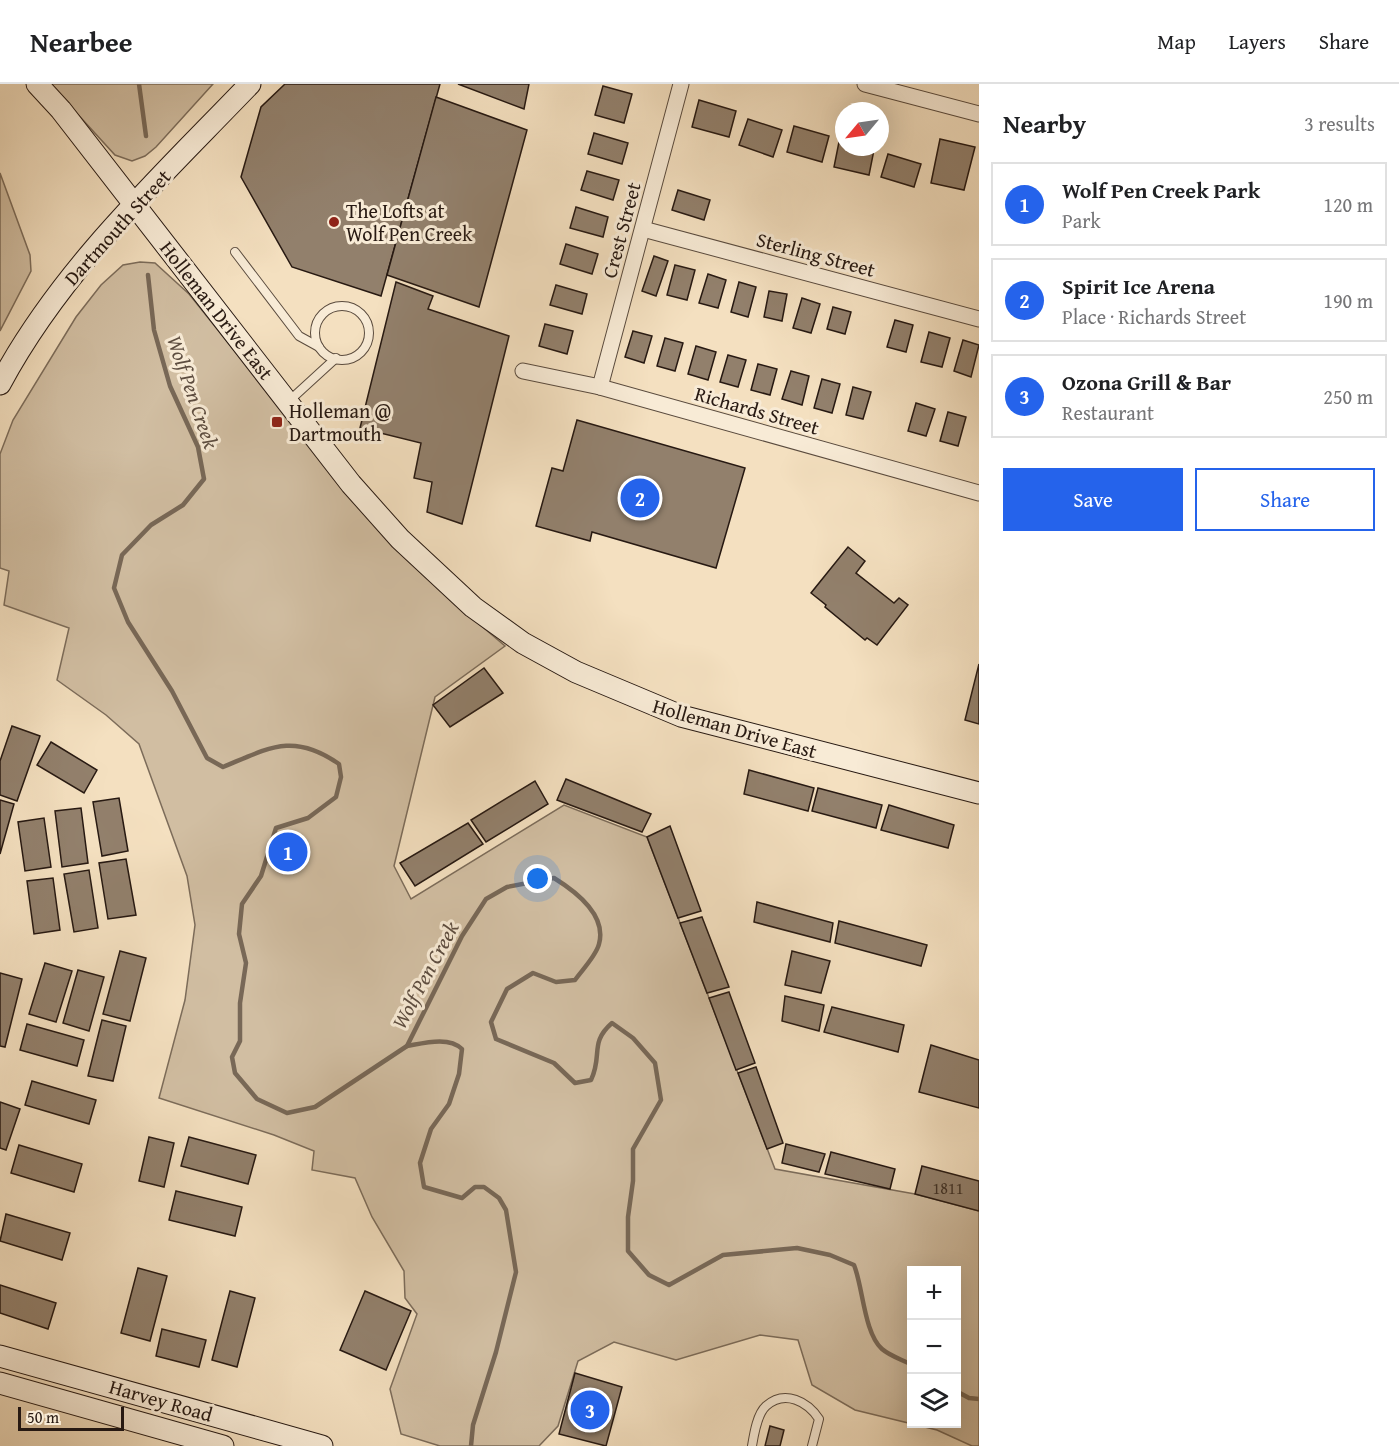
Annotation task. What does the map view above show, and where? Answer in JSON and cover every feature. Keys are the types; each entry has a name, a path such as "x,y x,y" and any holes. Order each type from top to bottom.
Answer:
{"street":[{"name":"Holleman Drive East","path":"37,84 61,110 351,484 400,539 472,607 523,643 576,672 681,716 979,793"},
{"name":"Dartmouth Street","path":"0,384 44,314 82,261 250,84"},
{"name":"Crest Street","path":"600,387 681,84"},
{"path":"865,84 979,114"},
{"name":"Sterling Street","path":"643,230 979,319"},
{"name":"Richards Street","path":"523,371 600,387 979,493"},
{"name":"Harvey Road","path":"0,1356 322,1446"},
{"path":"0,1382 10,1372 78,1391 95,1382"},
{"name":"Harvey Road","path":"0,1382 223,1446"}],"lane":[{"path":"235,252 299,336 319,347 325,354 336,358 350,358 358,354 368,339 367,322 355,309 338,306 322,314 315,330 319,347"},
{"path":"288,402 336,358"},
{"path":"752,1446 757,1423 766,1406 780,1400 798,1399 810,1405 819,1419 812,1446"}],"shaded area":[{"path":"50,84 213,84 156,147 145,156 132,161 115,155"},
{"path":"0,173 30,255 31,271 0,331"},
{"path":"140,262 155,263 189,294 290,420 445,595 505,646 435,697 394,866 411,899 564,805 647,837 775,1169 915,1194 979,1211 979,1446 972,1446 929,1428 961,1428 961,1266 907,1266 907,1423 855,1410 812,1385 798,1340 760,1335 676,1360 614,1342 578,1361 558,1426 539,1446 440,1446 401,1434 390,1389 417,1314 405,1298 404,1271 372,1217 355,1178 312,1170 314,1151 274,1135 159,1098 185,1000 195,925 187,876 139,744 106,715 57,680 69,628 4,605 9,571 0,568 0,454 13,420 76,317 101,285 123,265"}],"building":[{"name":"The Lofts at Wolf Pen Creek","path":"285,84 440,84 381,296 292,267 241,177 261,107"},
{"path":"458,84 529,84 524,109"},
{"path":"603,86 632,94 624,123 595,115"},
{"path":"436,97 527,130 479,307 387,275"},
{"path":"699,100 736,111 729,137 692,127"},
{"path":"748,119 782,130 773,157 739,145"},
{"path":"794,126 829,136 822,162 787,152"},
{"path":"594,133 628,143 622,164 588,154"},
{"path":"940,139 975,147 964,190 931,183"},
{"path":"889,154 921,164 914,187 881,177"},
{"path":"836,156 873,156 869,175 834,167"},
{"path":"587,171 619,180 613,200 581,190"},
{"path":"678,190 710,200 704,220 672,210"},
{"path":"576,207 608,217 603,237 570,228"},
{"path":"566,244 598,254 592,274 560,264"},
{"path":"654,256 668,261 656,296 642,291"},
{"path":"675,265 695,270 687,300 667,295"},
{"path":"708,274 726,280 718,308 699,303"},
{"path":"396,282 433,296 428,309 509,336 462,524 427,512 432,482 414,478 421,443 360,428"},
{"path":"739,282 756,287 748,317 731,312"},
{"path":"556,285 587,294 582,314 550,305"},
{"path":"769,291 787,294 782,321 764,317"},
{"path":"802,298 820,304 811,333 793,328"},
{"path":"833,307 851,312 845,334 827,329"},
{"path":"895,320 913,325 906,352 887,347"},
{"path":"545,324 573,331 567,354 539,346"},
{"path":"633,331 652,336 644,363 625,357"},
{"path":"929,332 950,338 942,367 921,362"},
{"path":"665,338 683,343 675,371 657,366"},
{"path":"963,340 979,345 971,377 954,371"},
{"path":"696,346 716,352 708,380 688,374"},
{"path":"728,355 746,360 738,387 720,382"},
{"path":"758,364 777,369 770,395 751,390"},
{"path":"791,371 809,376 802,405 782,399"},
{"path":"822,379 840,384 832,413 814,408"},
{"path":"853,387 871,392 863,419 846,415"},
{"path":"916,403 935,409 926,436 908,431"},
{"path":"948,412 966,417 958,446 940,441"},
{"path":"577,420 745,468 716,568 592,532 590,541 536,526 552,468 563,471"},
{"path":"848,547 865,561 856,573 894,603 899,598 908,605 877,645 867,638 865,640 811,593"},
{"path":"979,664 979,724 965,720"},
{"path":"484,668 503,693 450,727 433,705"},
{"path":"12,726 40,736 17,801 0,795 0,761"},
{"path":"51,742 97,770 84,793 37,765"},
{"path":"749,770 814,788 808,811 744,794"},
{"path":"566,779 651,814 642,832 557,800"},
{"path":"535,781 548,804 486,842 471,820"},
{"path":"818,788 882,805 876,828 812,811"},
{"path":"119,798 128,851 102,856 93,802"},
{"path":"0,800 14,804 0,854"},
{"path":"889,805 954,825 948,848 881,830"},
{"path":"81,808 88,863 62,867 55,811"},
{"path":"44,818 51,867 25,871 18,822"},
{"path":"468,823 483,844 415,886 400,863"},
{"path":"670,826 701,911 678,918 647,837"},
{"path":"126,859 136,915 108,919 99,863"},
{"path":"89,870 98,928 74,932 64,874"},
{"path":"53,878 60,930 34,934 27,881"},
{"path":"757,902 833,923 830,942 754,922"},
{"path":"702,917 729,987 707,993 680,923"},
{"path":"839,921 927,945 921,966 835,943"},
{"path":"120,951 146,958 130,1021 103,1014"},
{"path":"792,951 830,961 821,993 785,985"},
{"path":"45,963 72,971 56,1022 29,1014"},
{"path":"78,970 104,977 89,1031 63,1023"},
{"path":"0,973 22,979 5,1047 0,1046"},
{"path":"729,992 755,1063 736,1070 709,998"},
{"path":"785,996 824,1005 819,1031 782,1021"},
{"path":"832,1007 904,1025 898,1052 824,1032"},
{"path":"102,1020 126,1026 113,1081 88,1076"},
{"path":"27,1024 84,1040 77,1066 20,1050"},
{"path":"931,1045 979,1060 979,1108 919,1092"},
{"path":"756,1067 783,1143 767,1149 738,1073"},
{"path":"32,1081 96,1100 89,1124 25,1105"},
{"path":"0,1102 20,1109 6,1150 0,1148"},
{"path":"149,1137 174,1143 164,1187 139,1181"},
{"path":"189,1137 256,1155 248,1184 181,1166"},
{"path":"786,1144 825,1154 819,1172 782,1163"},
{"path":"19,1145 82,1164 74,1192 11,1173"},
{"path":"831,1152 895,1169 890,1189 825,1174"},
{"path":"922,1166 979,1181 979,1211 915,1194"},
{"path":"176,1191 242,1207 235,1236 169,1220"},
{"path":"6,1214 70,1233 62,1260 0,1241"},
{"path":"138,1268 167,1276 150,1341 121,1333"},
{"path":"0,1285 56,1303 48,1329 0,1313"},
{"path":"230,1291 255,1298 237,1367 212,1360"},
{"path":"365,1291 411,1311 386,1370 340,1350"},
{"path":"162,1329 206,1340 199,1367 156,1356"},
{"path":"575,1373 622,1387 606,1446 559,1434"},
{"path":"770,1426 784,1430 780,1446 765,1446"}],"waterway":[{"name":"Wolf Pen Creek","path":"139,84 146,136"},
{"name":"Wolf Pen Creek","path":"148,275 154,330 170,386 198,447 204,479 183,505 151,525 122,555 114,588 128,622 172,691 207,758 223,767 268,749 294,746 308,748 339,764 341,777 336,797 308,818 276,828 261,876 242,904 239,934 246,963 240,1003 240,1041 232,1057 235,1073 257,1099 287,1113 315,1107 407,1046 462,936 486,899 507,887 554,878 580,897 594,914 600,933 597,949 575,980 556,982 533,973 507,989 491,1022 496,1039 554,1063 575,1083 591,1080 598,1043 612,1023 633,1038 655,1063 661,1100 633,1149 628,1251 649,1275 669,1285 723,1255 797,1248 830,1255 854,1265 871,1332 876,1342 885,1351 907,1363"},
{"path":"407,1046 443,1042 457,1045 462,1049 459,1074 449,1104 431,1129 420,1163 424,1187 462,1198 475,1187 484,1187 499,1198 506,1210 516,1272 496,1352 473,1425 471,1446"},
{"name":"Wolf Pen Creek","path":"961,1394 969,1398 979,1399"}],"place":[{"name":"The Lofts at Wolf Pen Creek","path":"334,222"},
{"name":"Holleman @ Dartmouth","path":"277,422"},
{"name":"Spirit Ice Arena","path":"640,498"},
{"name":"Wolf Pen Creek Park","path":"288,852"},
{"name":"Ozona Grill & Bar","path":"590,1410"}]}
